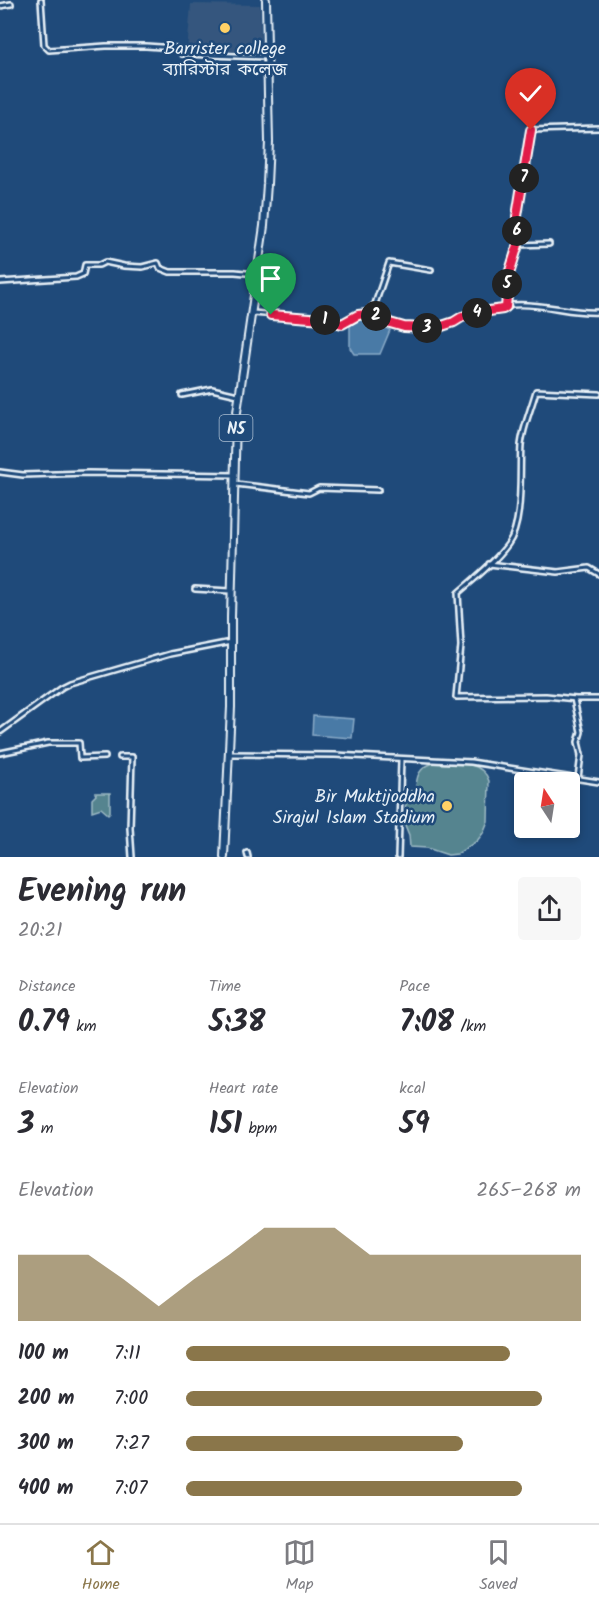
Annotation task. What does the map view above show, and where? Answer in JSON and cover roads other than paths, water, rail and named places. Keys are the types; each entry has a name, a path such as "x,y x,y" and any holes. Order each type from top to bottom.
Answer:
{"highway":[{"name":"N5","path":"224,857 230,754 236,419 264,226 267,184 266,0"}],"street":[{"path":"41,0 44,45 49,50 146,46 175,48 182,54 267,57"},
{"path":"0,6 11,4"},
{"path":"506,307 509,274 518,245 517,216 531,130 599,128"},
{"path":"518,245 549,244"},
{"path":"0,282 76,277 83,274 85,266 105,262 142,267 158,263 160,268 170,272 257,274"},
{"path":"252,313 323,319 342,324 364,314 375,304 389,262 431,270"},
{"path":"364,314 382,317 390,323 404,327 436,328 475,313 503,309 509,305 529,304 589,313 599,312"},
{"path":"182,395 212,390 240,396"},
{"path":"599,394 536,391 521,443 518,510 514,533 508,544 458,593 461,646 456,697 546,696 599,699"},
{"path":"0,472 23,475 98,473 235,475"},
{"path":"234,484 309,493 319,488 378,490"},
{"path":"489,564 558,572 589,568 599,574"},
{"path":"195,589 232,591"},
{"path":"0,732 70,683 170,654 232,642"},
{"path":"574,699 581,732 578,742 581,755 579,772"},
{"path":"0,753 48,743 79,743 80,758 105,757"},
{"path":"230,754 335,755 471,762 538,772"},
{"path":"120,757 132,757 132,857"},
{"path":"398,857 401,760"},
{"path":"580,778 599,782"}],"place":[{"name":"Barrister college ব্যারিস্টার কলেজ","path":"225,28"},
{"name":"Bir Muktijoddha Sirajul Islam Stadium","path":"447,806"}]}
